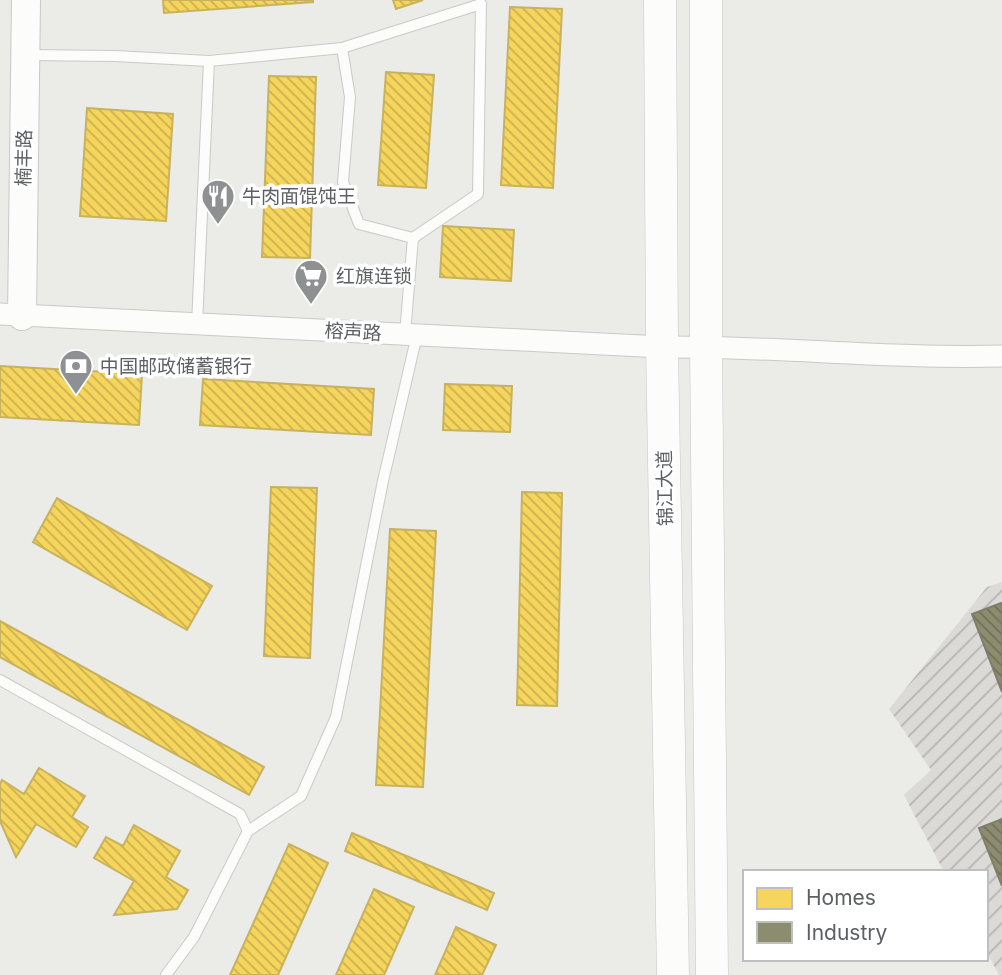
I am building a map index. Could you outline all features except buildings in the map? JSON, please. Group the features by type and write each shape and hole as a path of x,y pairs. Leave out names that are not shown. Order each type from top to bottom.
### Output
{"main road":[{"name":"锦江大道","path":"660,0 662,347 673,975"},
{"path":"706,0 706,347 712,975"}],"street":[{"name":"楠丰路","path":"11,315 26,55 26,0"},
{"name":"榕声路","path":"11,315 662,347 953,358 1002,356"}],"lane":[{"path":"26,55 209,61 342,48 481,4 478,194 413,238 359,224 343,182 350,97 342,48"},
{"path":"197,324 209,61"},
{"path":"166,975 194,937 248,831 301,796 336,717 411,335 413,238"},
{"path":"0,680 240,814 248,831"}],"shaded area":[{"path":"1002,582 1002,975 999,975 988,955 988,870 943,870 904,795 931,770 889,709 987,587"}],"place":[{"name":"牛肉面馄饨王","path":"218,226"},
{"name":"红旗连锁","path":"311,306"},
{"name":"中国邮政储蓄银行","path":"76,396"}]}
